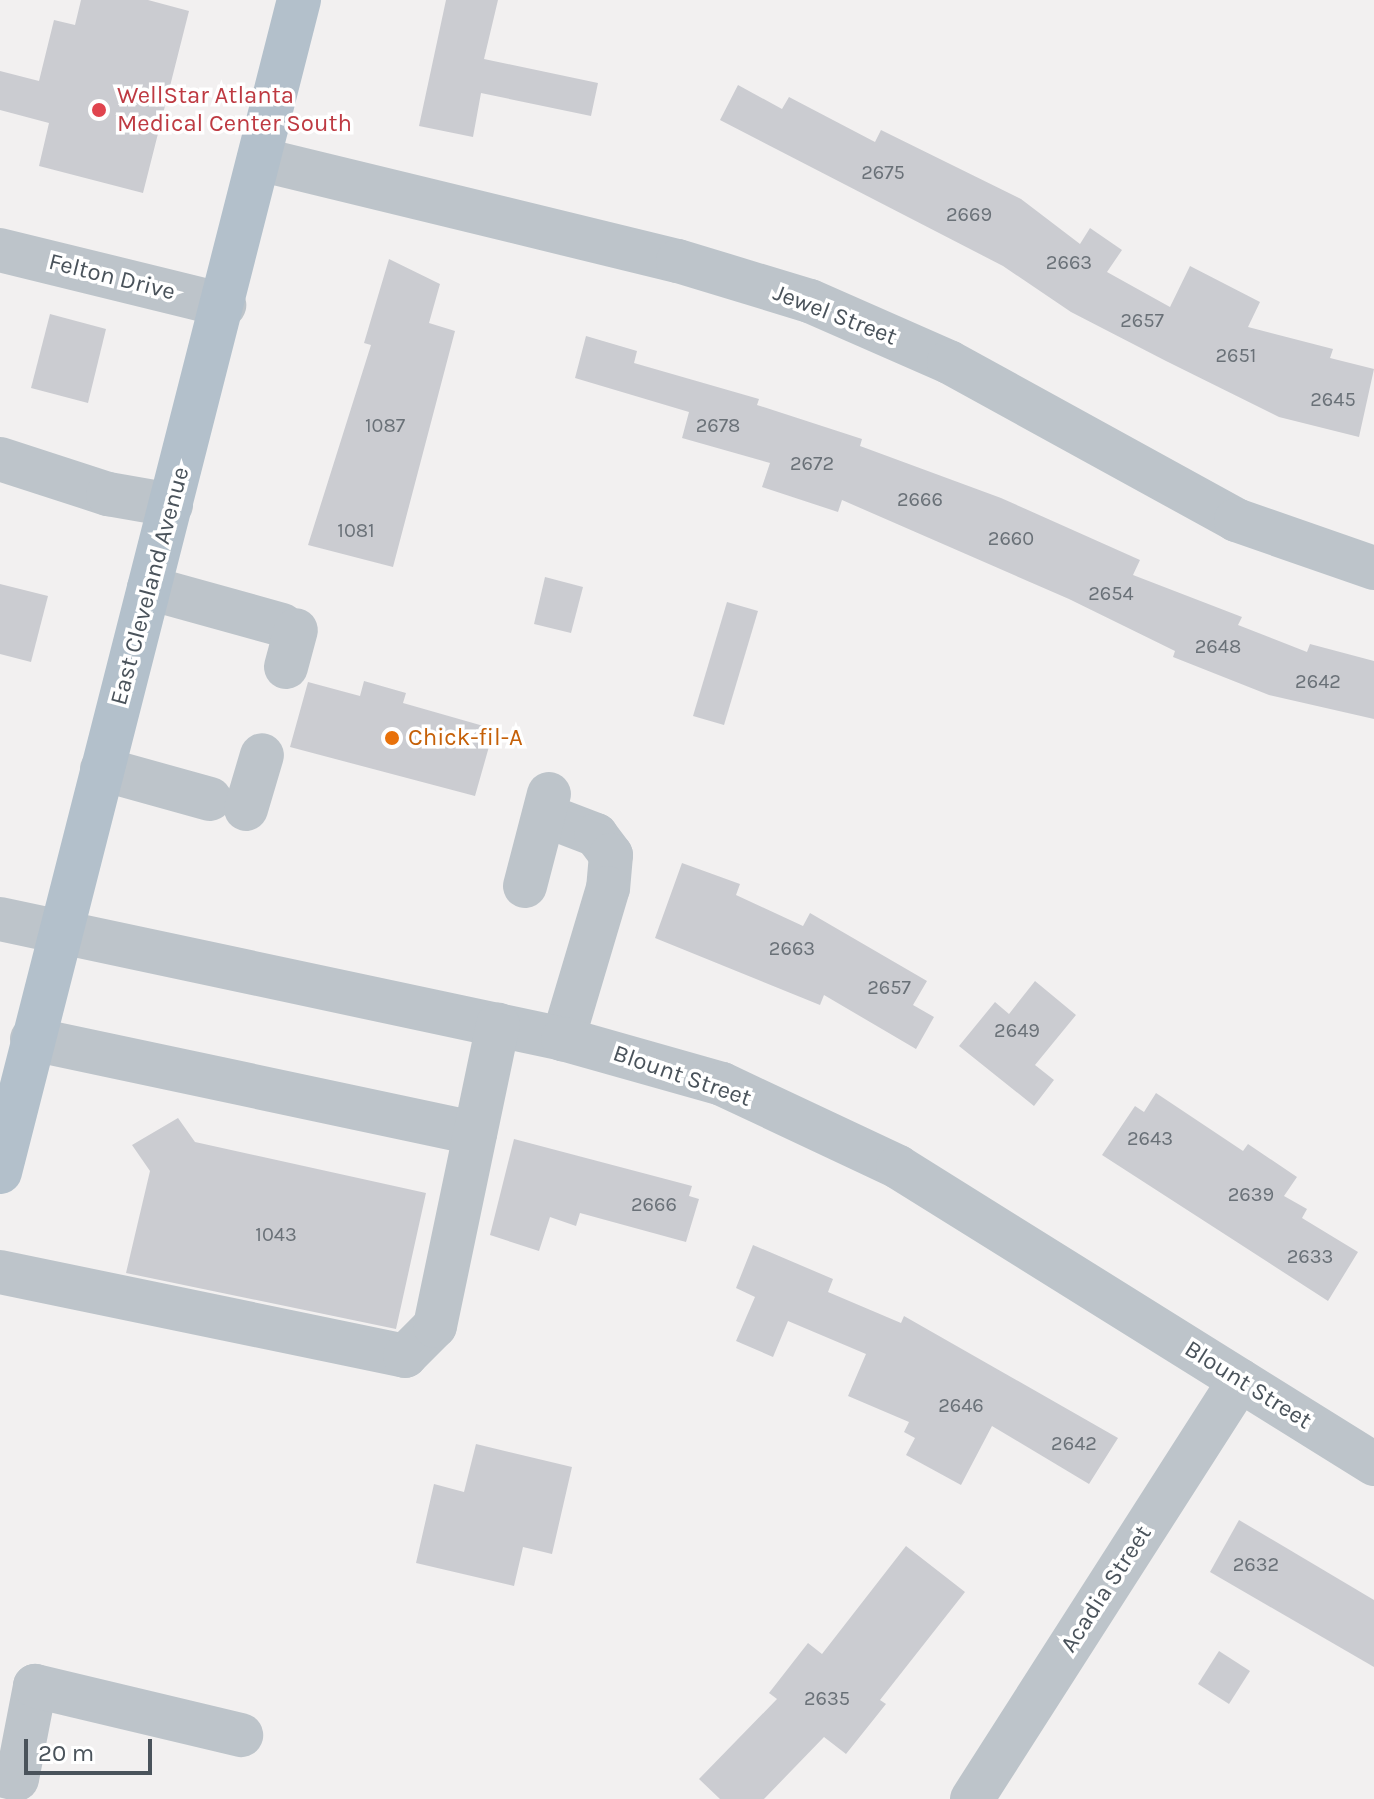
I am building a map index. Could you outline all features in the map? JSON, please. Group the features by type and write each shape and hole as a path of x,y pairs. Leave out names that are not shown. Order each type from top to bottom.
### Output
{"main road":[{"name":"East Cleveland Avenue","path":"0,1170 58,932 224,305 299,0"}],"street":[{"name":"Jewel Street","path":"259,159 678,261 810,301 949,362 1236,520 1374,568"},
{"name":"Felton Drive","path":"0,250 224,305"},
{"path":"0,459 108,494 171,505"},
{"path":"149,588 288,641"},
{"path":"102,769 228,804 262,755"},
{"path":"525,886 547,804 596,835 611,855 608,888 563,1039"},
{"name":"Blount Street","path":"0,919 563,1039 722,1084 898,1167 1374,1464"},
{"path":"0,1272 405,1356 435,1326 498,1025"},
{"path":"32,1039 475,1133"},
{"name":"Acadia Street","path":"972,1799 1240,1380"},
{"path":"9,1784 35,1686 241,1735"}],"building":[{"path":"81,0 148,0 189,11 143,193 39,166 49,123 0,110 0,71 39,81 54,20 75,25"},
{"path":"446,0 498,0 484,59 598,83 591,116 481,93 473,137 419,126"},
{"path":"738,85 782,109 789,97 875,142 881,130 1021,199 1080,244 1090,228 1122,250 1107,272 1170,307 1190,266 1260,302 1248,327 1333,349 1330,358 1374,369 1359,437 1279,417 1166,361 1071,312 1003,266 720,120"},
{"path":"389,259 440,284 429,323 455,331 393,567 308,545 371,345 364,343"},
{"path":"50,314 106,329 88,403 31,388"},
{"path":"586,336 637,351 634,363 759,399 757,405 862,439 860,446 1001,498 1140,560 1133,575 1242,617 1238,625 1307,652 1310,644 1374,661 1374,719 1269,695 1173,657 1175,651 1069,599 842,500 838,512 762,487 770,463 682,438 689,412 575,378"},
{"path":"545,577 583,587 571,633 534,624"},
{"path":"0,584 48,596 31,662 0,654"},
{"path":"727,602 758,611 724,725 693,716"},
{"name":"Chick-fil-A","path":"364,681 406,693 403,703 494,729 475,796 290,747 308,682 360,696"},
{"path":"682,863 740,884 736,895 803,926 810,913 927,981 913,1005 934,1017 916,1049 824,995 820,1005 655,938"},
{"path":"1035,981 1076,1015 1035,1065 1054,1080 1034,1106 959,1046 995,1002 1009,1014"},
{"path":"1156,1093 1243,1151 1248,1144 1297,1177 1284,1196 1307,1209 1302,1218 1358,1252 1328,1301 1102,1155 1135,1106 1144,1112"},
{"path":"178,1118 195,1142 426,1193 396,1329 126,1273 150,1171 132,1145"},
{"path":"514,1139 692,1186 689,1196 699,1199 686,1242 580,1213 576,1226 550,1217 539,1251 490,1235"},
{"path":"753,1245 833,1279 828,1292 901,1323 904,1316 1118,1438 1089,1484 992,1426 961,1485 906,1455 915,1438 904,1432 909,1422 848,1396 866,1354 788,1321 773,1357 736,1341 755,1297 736,1288"},
{"path":"476,1444 572,1467 552,1554 523,1547 514,1586 416,1563 434,1484 464,1492"},
{"path":"1239,1520 1374,1600 1374,1667 1210,1572"},
{"path":"906,1546 965,1592 880,1700 886,1704 846,1754 824,1737 764,1799 720,1799 699,1779 777,1699 769,1693 808,1643 822,1654"},
{"path":"1219,1651 1250,1671 1229,1704 1198,1684"}],"place":[{"name":"WellStar Atlanta Medical Center South","path":"99,110"},
{"name":"Chick-fil-A","path":"392,738"}]}
